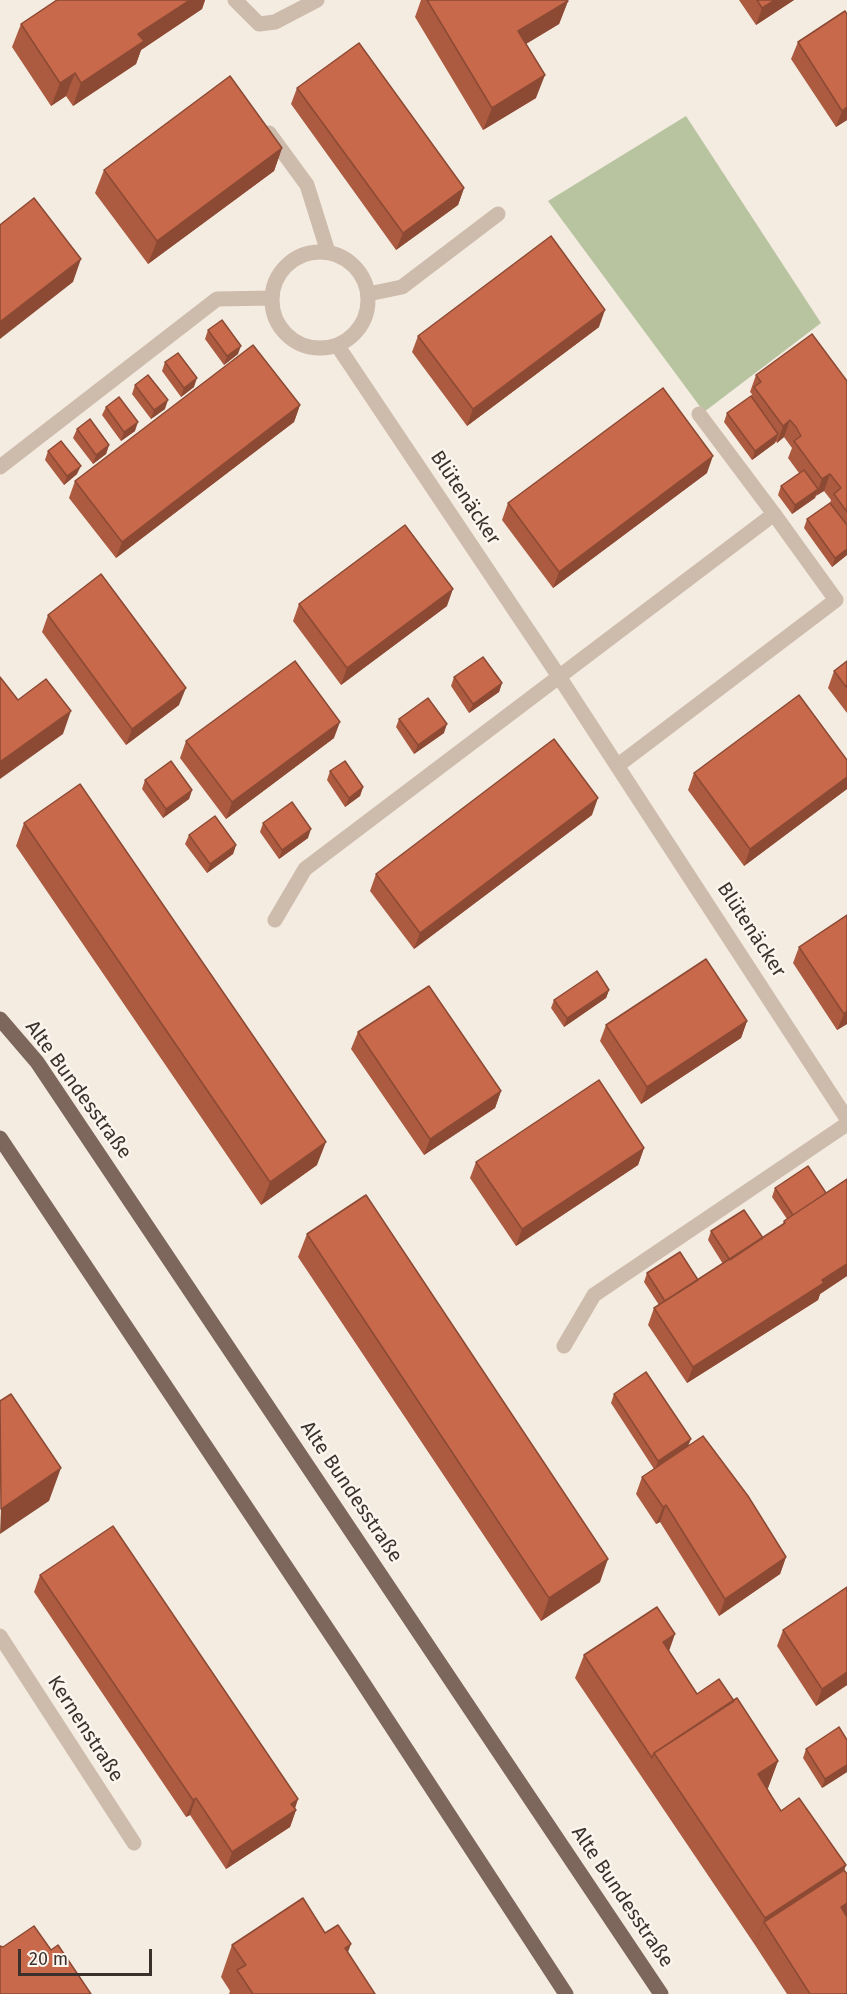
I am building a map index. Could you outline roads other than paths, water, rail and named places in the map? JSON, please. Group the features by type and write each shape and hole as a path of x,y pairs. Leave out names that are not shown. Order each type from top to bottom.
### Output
{"main road":[{"name":"Alte Bundesstraße","path":"0,1020 37,1062 661,1994"},
{"path":"0,1138 352,1666 566,1994"}],"street":[{"path":"235,0 259,24 275,22 317,0"},
{"path":"260,121 307,185 328,252"},
{"path":"368,294 402,287 498,214"},
{"path":"314,252 328,252 355,267 363,279 368,294 367,310 361,325 351,337 337,345 321,349 305,346 291,339 280,328 273,314 271,298 280,272 289,262 314,252"},
{"path":"0,467 217,299 271,298"},
{"name":"Blütenäcker","path":"337,345 558,675 847,1119"},
{"path":"617,766 836,600 699,414"},
{"path":"275,920 305,869 558,675 774,514"},
{"path":"564,1346 594,1295 847,1124"},
{"name":"Kernenstraße","path":"0,1636 134,1844"}]}
